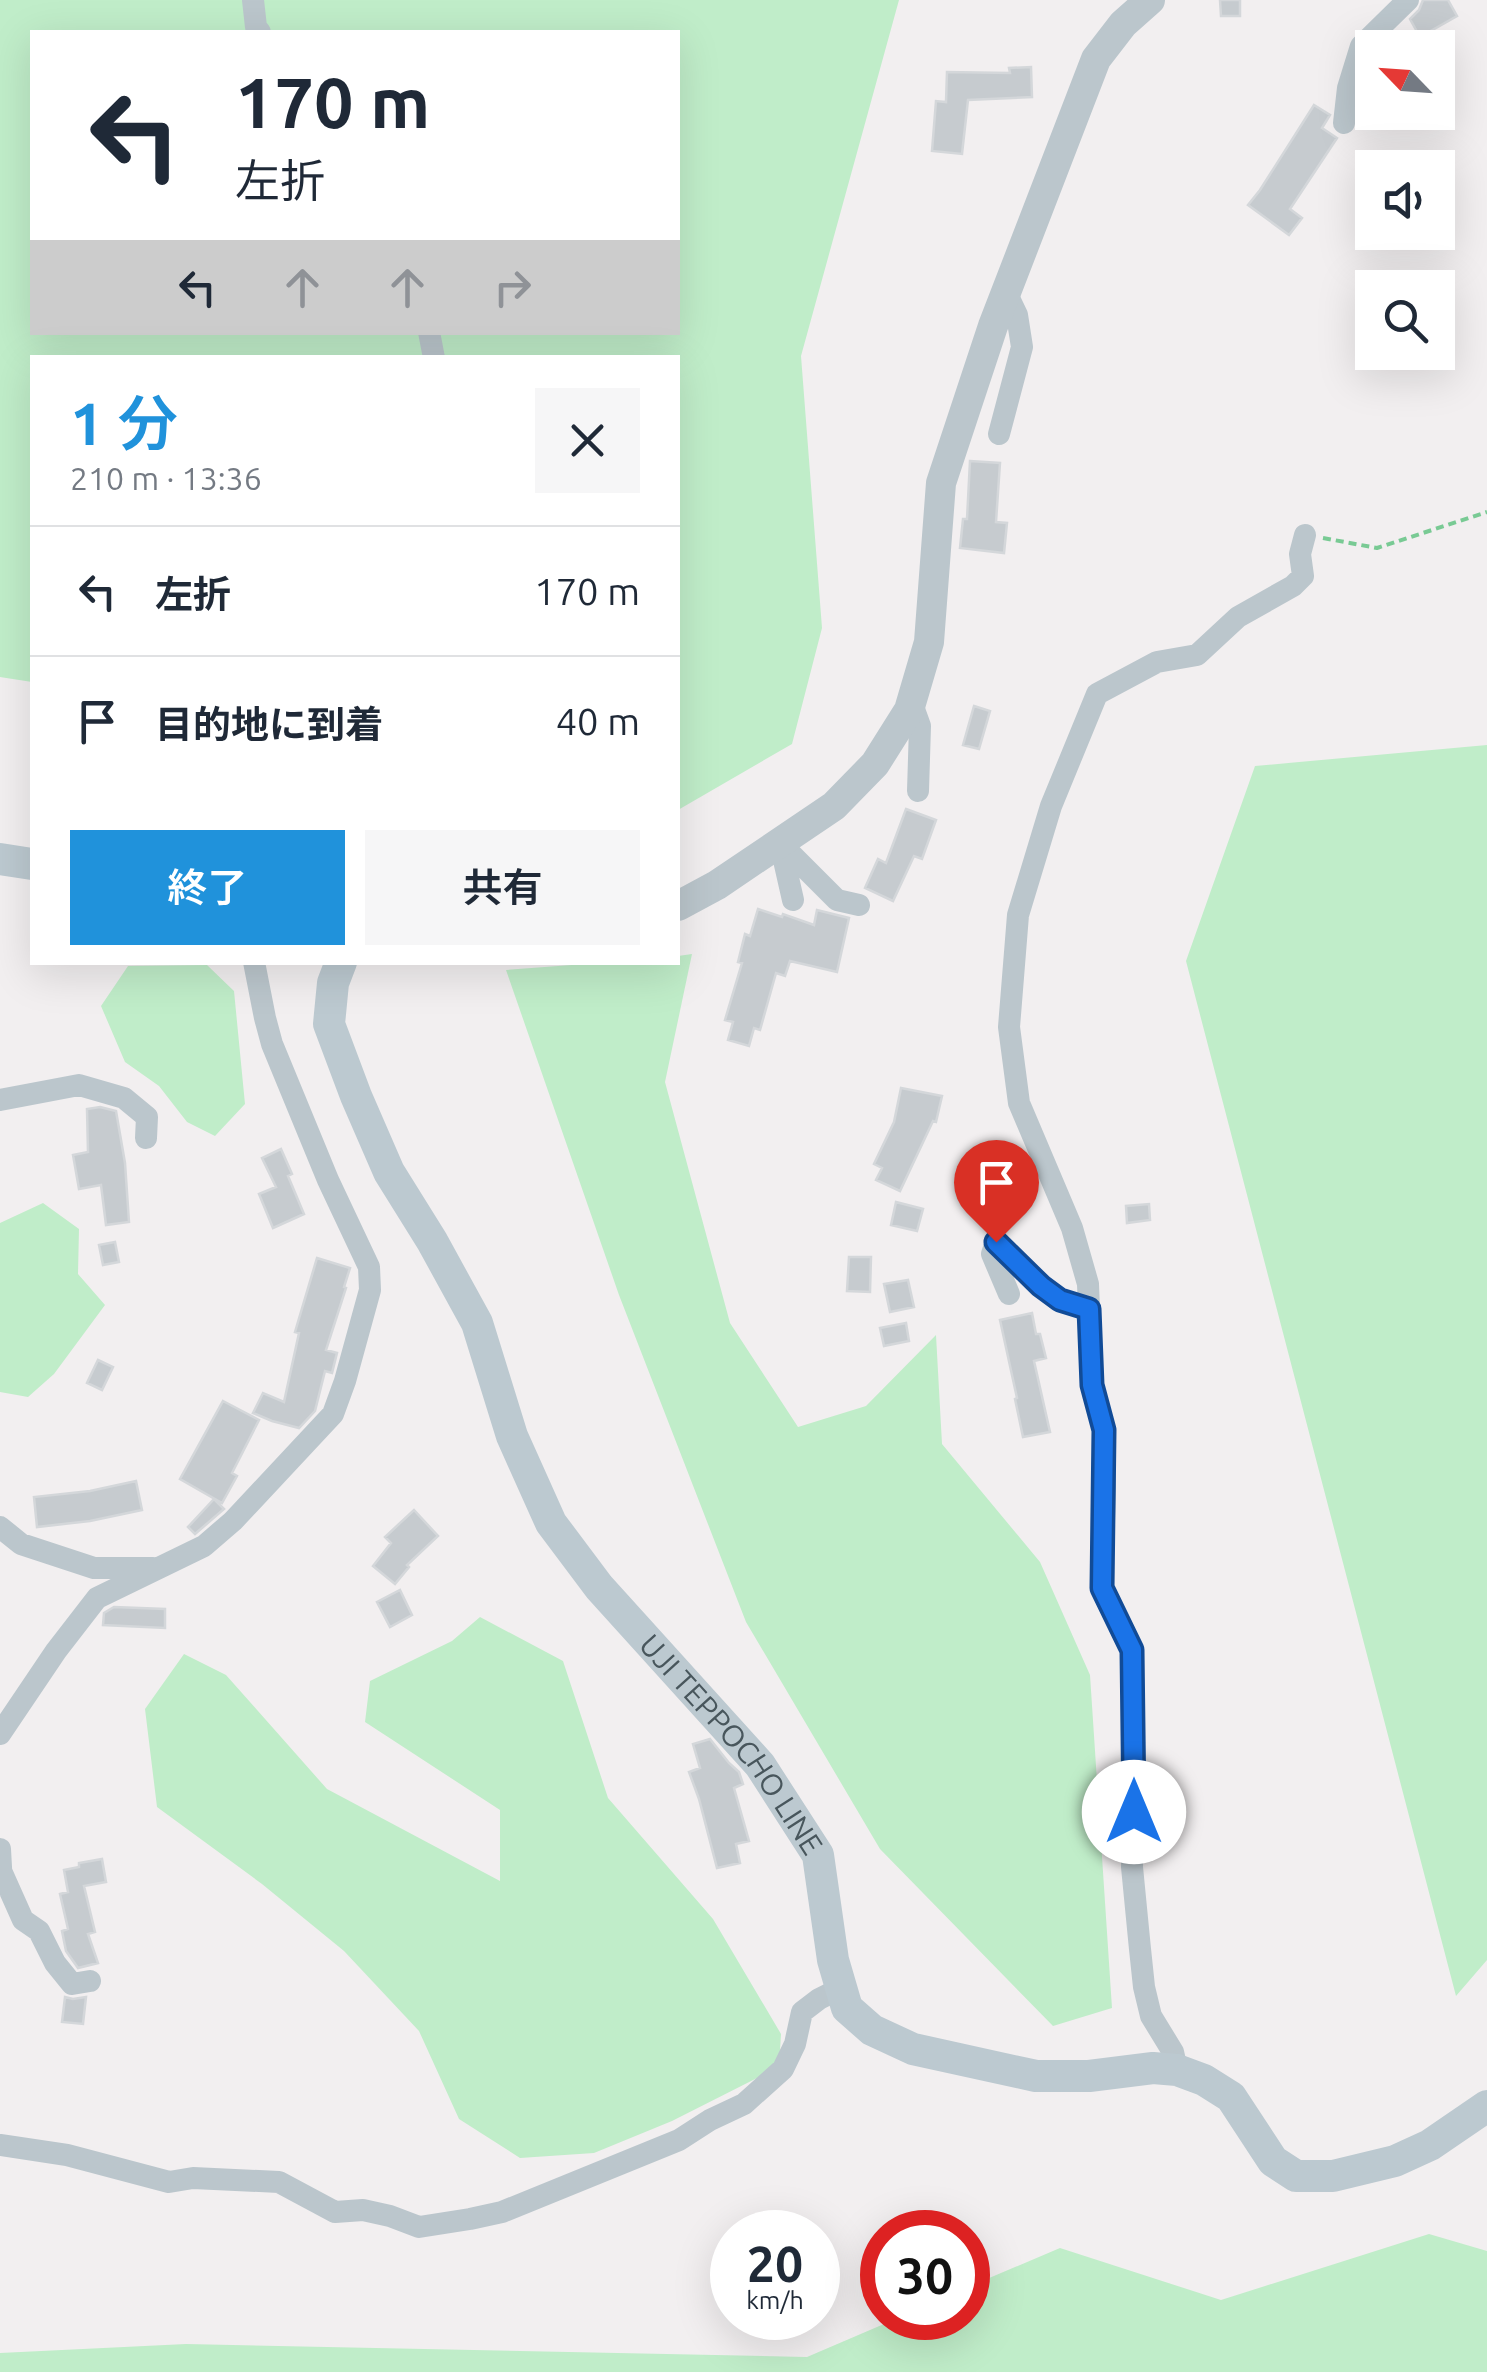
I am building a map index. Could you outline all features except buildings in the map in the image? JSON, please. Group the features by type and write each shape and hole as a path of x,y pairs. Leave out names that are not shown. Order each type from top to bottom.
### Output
{"main road":[{"path":"0,859 30,864"},
{"name":"UJI TEPPOCHO LINE","path":"340,965 329,1024 342,1060 389,1172 477,1322 512,1436 552,1523 600,1587 760,1765 818,1855 832,1960 847,2008 872,2030 913,2048 1036,2076 1089,2076 1152,2068 1177,2070 1204,2080 1232,2097 1273,2161 1296,2176 1333,2176 1395,2161 1430,2146 1487,2106"}],"street":[{"path":"253,0 258,30"},
{"path":"680,905 718,885 834,806 874,764 909,710 929,642 941,484 1006,292 1096,60 1123,24 1150,0"},
{"path":"1344,123 1348,88 1361,46 1408,0"},
{"path":"999,434 1022,347 1016,315 1006,292"},
{"path":"1177,2070 1173,2052 1151,2016 1144,1987 1132,1867 1132,1650 1102,1588 1104,1430 1092,1385 1088,1284 1072,1228 1018,1102 1008,1027 1018,915 1051,806 1097,694 1157,662 1197,654 1238,617 1293,586 1304,576 1300,554 1305,535"},
{"path":"911,701 920,726 918,791"},
{"path":"780,843 793,900"},
{"path":"780,843 837,900 859,905"},
{"path":"1,1727 97,1598 204,1546 233,1521 332,1414 345,1381 370,1290 369,1267 272,1044 255,965"},
{"path":"0,1100 79,1085 124,1098 147,1117 146,1138"},
{"path":"1009,1294 992,1254 996,1242 1060,1300 1089,1309"},
{"path":"3,1524 21,1544 94,1568 162,1568"},
{"path":"0,1903 1,1861"},
{"path":"1,1861 22,1920 39,1930 54,1963 72,1984 90,1980"},
{"path":"0,2145 67,2155 169,2182 193,2178 280,2182 335,2212 363,2210 419,2227 470,2218 502,2212 679,2140 744,2104 783,2069 795,2044 802,2012 841,1988"}],"path":[{"path":"1305,535 1377,548 1487,512"}],"green space":[{"path":"0,0 899,0 801,356 822,628 792,744 680,809 680,355 30,355 30,682 0,677"},
{"path":"1487,745 1487,1960 1456,1996 1186,961 1255,766"},
{"path":"692,954 665,1082 730,1323 798,1427 866,1406 936,1335 942,1444 1040,1562 1090,1675 1112,2008 1053,2026 880,1849 746,1622 619,1295 506,970 572,965 680,965 680,956"},
{"path":"207,965 234,991 245,1104 215,1136 187,1122 159,1086 125,1062 101,1006 128,966"},
{"path":"43,1203 79,1229 78,1274 105,1305 54,1374 28,1397 0,1392 0,1223"},
{"path":"480,1617 563,1661 608,1798 713,1919 781,2034 779,2067 672,2121 594,2153 520,2158 459,2119 419,2031 344,1951 262,1884 157,1807 145,1709 184,1654 226,1675 327,1789 500,1881 500,1810 365,1722 370,1681 452,1641"},
{"path":"1429,2234 1487,2251 1487,2372 0,2372 0,2353 186,2344 807,2357 860,2334 860,2340 990,2340 990,2278 1060,2248 1221,2300"}],"route":[{"path":"996,1242 1060,1300 1089,1309 1092,1385 1104,1430 1102,1588 1132,1650 1134,1812"}]}
